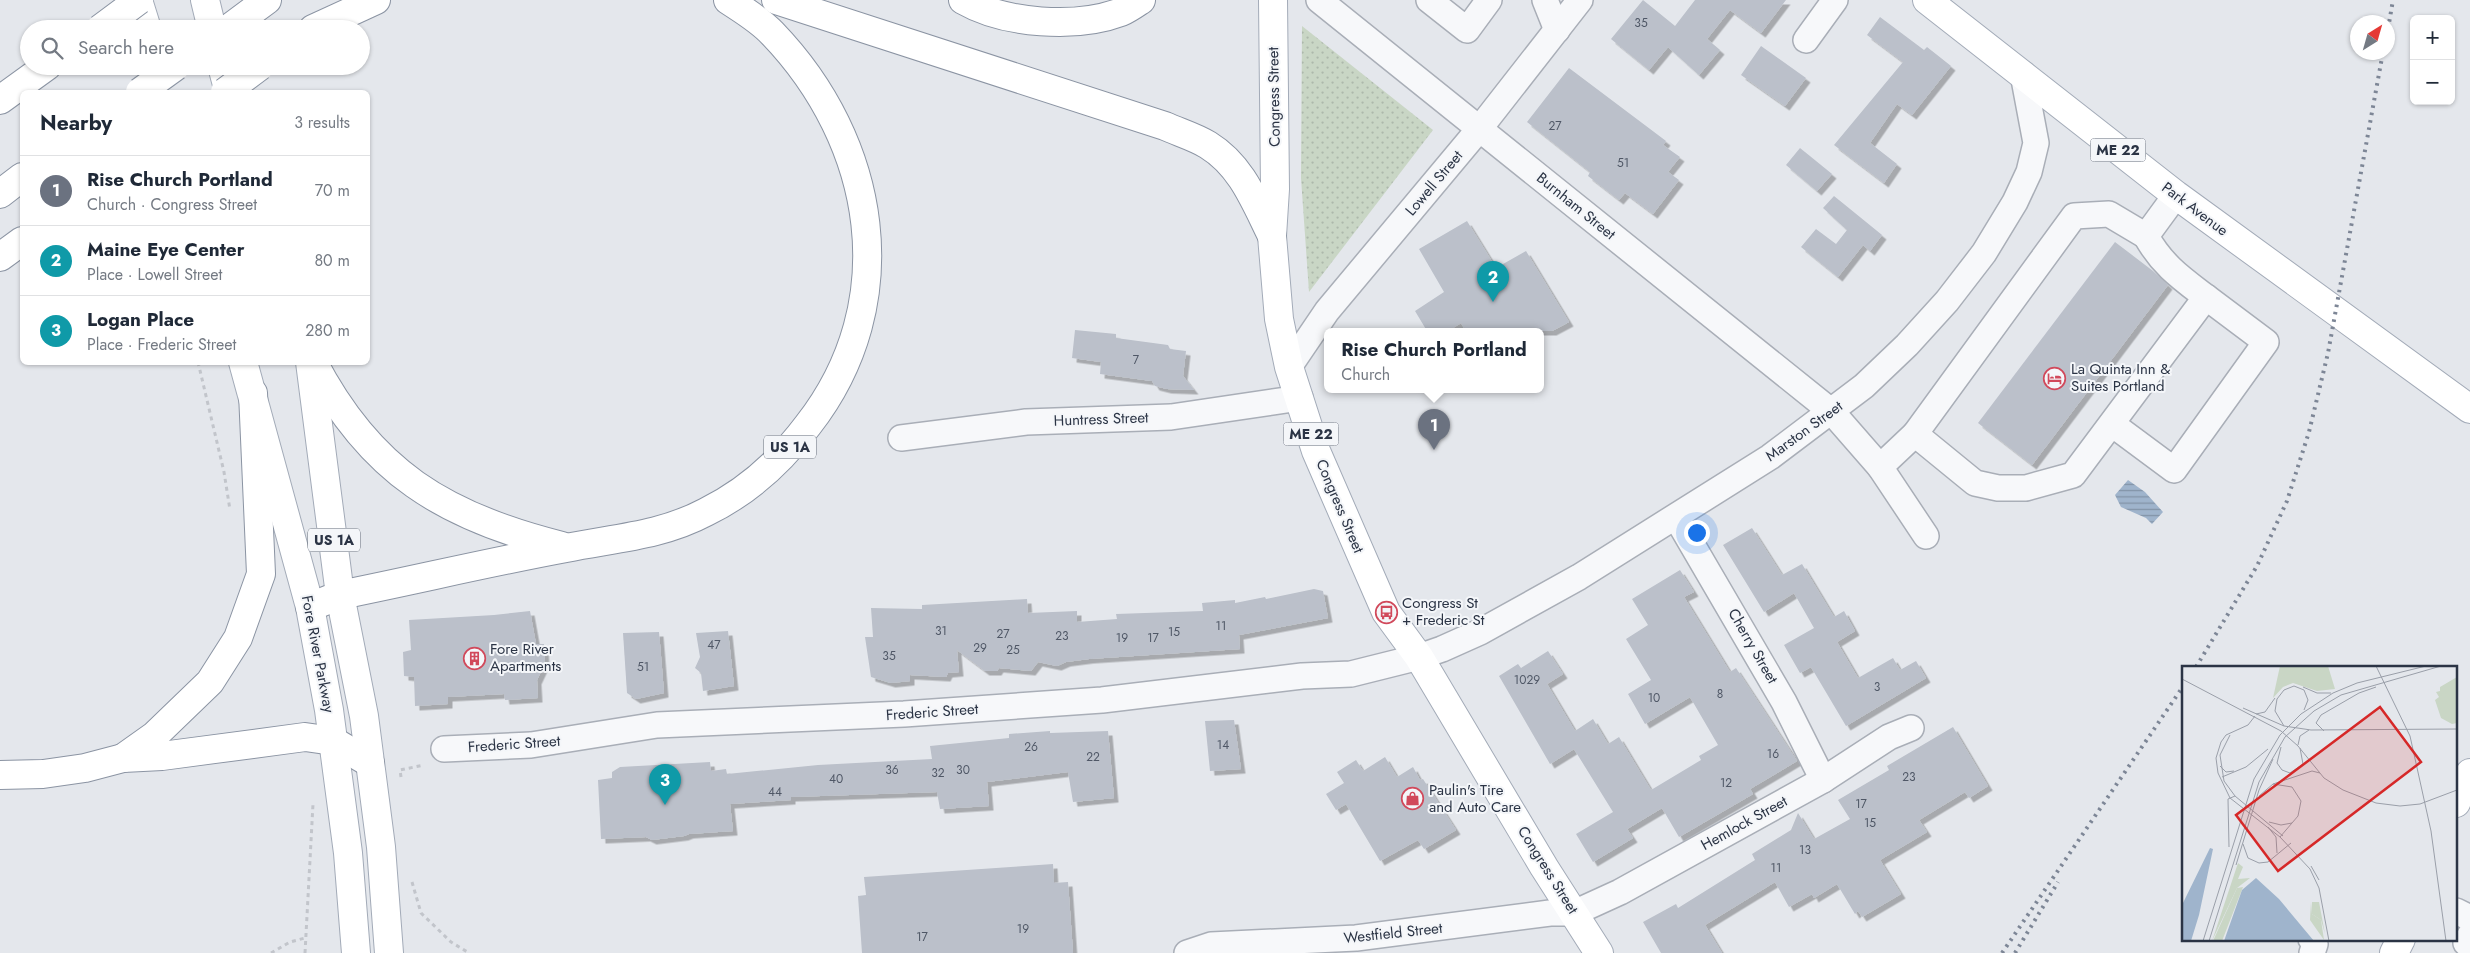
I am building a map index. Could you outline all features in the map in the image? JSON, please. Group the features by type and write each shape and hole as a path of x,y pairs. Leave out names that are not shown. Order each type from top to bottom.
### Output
{"main road":[{"path":"112,20 139,0 145,20"},
{"path":"205,0 210,20"},
{"path":"240,20 267,0"},
{"path":"323,20 349,0"},
{"path":"331,20 376,0"},
{"name":"US 1A","path":"310,607 340,596 568,547 611,542 680,524 714,508 755,481 783,455 817,414 833,388 857,332 864,304 868,248 862,197 849,149 816,86 772,33 728,0"},
{"path":"776,0 1164,126 1207,144 1226,158 1242,176 1272,236"},
{"path":"963,0 1013,18 1052,22 1084,21 1121,12 1141,0"},
{"name":"Congress Street","path":"1273,0 1275,189 1272,236 1278,319 1288,367 1300,398 1316,451 1386,612 1419,658 1544,867 1599,953"},
{"name":"Park Avenue","path":"1927,0 2176,195 2470,409"},
{"path":"0,100 35,75"},
{"path":"162,75 166,90"},
{"path":"143,90 164,75"},
{"path":"224,75 228,90"},
{"path":"228,90 248,75"},
{"path":"0,194 20,179"},
{"path":"0,257 20,242"},
{"name":"Fore River Parkway","path":"244,365 310,607 333,741 348,853 356,953"},
{"name":"US 1A","path":"312,365 340,596 364,716 381,847 389,953"},
{"path":"314,365 331,397 358,434 408,480 445,504 486,524 521,536 568,547"},
{"path":"124,758 154,736 210,682 238,638 248,611 261,574 253,393"},
{"path":"0,775 43,774 85,768 124,758 162,756 305,737 333,741 370,763"},
{"path":"2458,799 2470,773"},
{"path":"2394,953 2400,940"}],"street":[{"name":"Burnham Street","path":"1319,0 1832,412 1880,467 1926,536"},
{"path":"1429,0 1467,30 1489,0"},
{"path":"1545,0 1557,30"},
{"name":"Lowell Street","path":"1288,367 1327,311 1480,128 1580,0"},
{"path":"1806,40 1835,0"},
{"name":"Marston Street","path":"1419,658 1480,632 1579,577 1770,457 1832,412 1864,386 1908,345 1947,301 1984,253 2015,202 2029,172 2036,143 2023,74"},
{"path":"2146,236 2176,195"},
{"path":"1880,467 1915,434 2074,216 2109,214 2146,236 2167,267 2266,342 2174,470 2112,424"},
{"path":"1915,434 1975,483 1998,488 2026,488 2073,475 2206,298"},
{"name":"Huntress Street","path":"901,438 1026,422 1171,417 1300,398"},
{"name":"Cherry Street","path":"1676,517 1780,694 1823,780"},
{"name":"Frederic Street","path":"444,749 531,745 658,725 904,714 1102,700 1302,676 1351,674 1419,658"},
{"name":"Hemlock Street","path":"1574,913 1620,892 1823,780 1889,737 1911,728"},
{"path":"2458,912 2470,918"},
{"name":"Westfield Street","path":"1187,953 1210,945 1356,938 1550,913 1574,913"},
{"path":"2470,935 2466,943 2470,945"},
{"path":"2312,940 2315,944 2312,953"}],"path":[{"path":"199,365 224,472 231,518"},
{"path":"401,778 400,770 415,765 445,763 444,749"},
{"path":"305,953 313,800"},
{"path":"411,874 421,913 451,942 469,953"},
{"path":"271,953 290,942 306,938"}],"green space":[{"path":"1302,26 1433,130 1309,292 1301,178"}],"water":[{"path":"2128,480 2145,492 2163,512 2152,524 2146,518 2121,507 2115,495"}],"building":[{"path":"1643,0 1675,26 1695,0 1786,0 1761,33 1730,10 1707,39 1720,50 1699,75 1668,47 1649,70 1611,39"},
{"path":"1880,17 1924,50 1927,47 1951,66 1912,115 1897,104 1870,143 1897,164 1884,183 1834,145 1903,62 1867,35"},
{"path":"1761,46 1806,78 1785,106 1741,75"},
{"path":"1569,68 1666,141 1663,145 1680,157 1668,172 1679,180 1653,214 1625,193 1619,200 1588,176 1590,172 1527,122"},
{"path":"1800,148 1832,174 1817,191 1786,165"},
{"path":"1834,196 1882,235 1870,251 1863,245 1838,277 1801,247 1816,229 1836,244 1847,230 1823,208"},
{"path":"1467,221 1496,268 1526,251 1569,322 1552,331 1544,331 1544,328 1464,328 1461,323 1453,328 1425,328 1415,311 1444,292 1419,249"},
{"name":"La Quinta Inn & Suites Portland","path":"2115,242 2168,285 2032,465 1978,423"},
{"path":"1075,330 1116,334 1116,338 1168,345 1170,349 1186,351 1183,376 1194,390 1167,389 1155,386 1152,381 1100,374 1101,362 1072,358"},
{"path":"1752,528 1782,575 1802,564 1834,617 1844,611 1855,631 1837,642 1858,678 1893,658 1900,670 1916,661 1926,678 1846,726 1811,667 1800,673 1784,645 1814,628 1794,593 1764,612 1723,545"},
{"path":"1680,570 1694,592 1684,597 1730,672 1736,668 1797,761 1750,789 1753,794 1679,837 1662,808 1627,829 1633,838 1593,862 1576,834 1613,812 1574,749 1550,764 1499,676 1518,664 1521,668 1548,651 1563,674 1547,684 1575,731 1593,719 1608,744 1619,737 1651,790 1701,760 1699,756 1718,745 1690,697 1645,724 1628,694 1651,680 1626,639 1648,625 1632,599"},
{"path":"1314,589 1323,591 1328,618 1239,635 1240,649 1089,659 1066,662 1057,666 1038,662 1031,671 999,668 997,671 985,671 957,650 959,672 948,673 946,677 910,675 910,681 891,683 871,677 865,637 873,637 871,608 922,609 922,605 1027,599 1028,613 1077,611 1077,622 1117,619 1116,614 1203,611 1202,603 1235,600 1235,603"},
{"name":"Fore River Apartments","path":"530,611 536,644 544,644 545,663 537,680 538,698 505,700 504,694 448,697 448,704 415,706 414,677 404,676 403,652 411,650 409,620"},
{"path":"728,631 734,686 703,691 701,673 695,668 700,657 696,633"},
{"path":"659,632 664,693 636,699 627,693 623,633"},
{"path":"1234,720 1241,769 1210,771 1205,721"},
{"path":"1953,727 1988,786 1969,798 1965,792 1919,820 1927,832 1880,860 1901,894 1862,917 1858,911 1855,914 1837,884 1814,898 1812,894 1789,907 1775,882 1705,925 1722,953 1661,953 1643,922 1676,904 1678,908 1755,860 1752,854 1791,830 1798,813 1814,839 1850,819 1838,800 1889,770 1887,766"},
{"path":"1050,731 1050,733 1108,731 1114,798 1073,802 1068,772 987,782 989,806 940,809 937,792 791,797 791,800 730,804 733,831 689,834 652,840 646,837 601,839 598,780 612,778 612,772 620,767 710,762 711,771 726,769 727,774 818,765 932,759 930,746 1009,738 1009,734"},
{"path":"1385,757 1397,777 1413,767 1420,780 1423,779 1456,830 1424,849 1418,840 1380,861 1346,804 1336,810 1326,794 1344,783 1337,772 1356,760 1363,771"},
{"path":"1053,864 1054,883 1068,882 1073,953 862,953 858,896 866,895 864,877"}],"railway":[{"path":"2390,15 2393,0"},
{"path":"2197,666 2257,566 2287,501 2309,432 2328,353 2382,60"},
{"path":"2002,953 2182,688"},
{"path":"2015,953 2058,882"}],"place":[{"name":"Maine Eye Center","path":"1493,302"},
{"name":"La Quinta Inn & Suites Portland","path":"2055,378"},
{"name":"Rise Church Portland","path":"1434,450"},
{"name":"Congress St + Frederic St","path":"1386,612"},
{"name":"Fore River Apartments","path":"474,658"},
{"name":"Paulin's Tire and Auto Care","path":"1413,799"},
{"name":"Logan Place","path":"665,805"}]}
